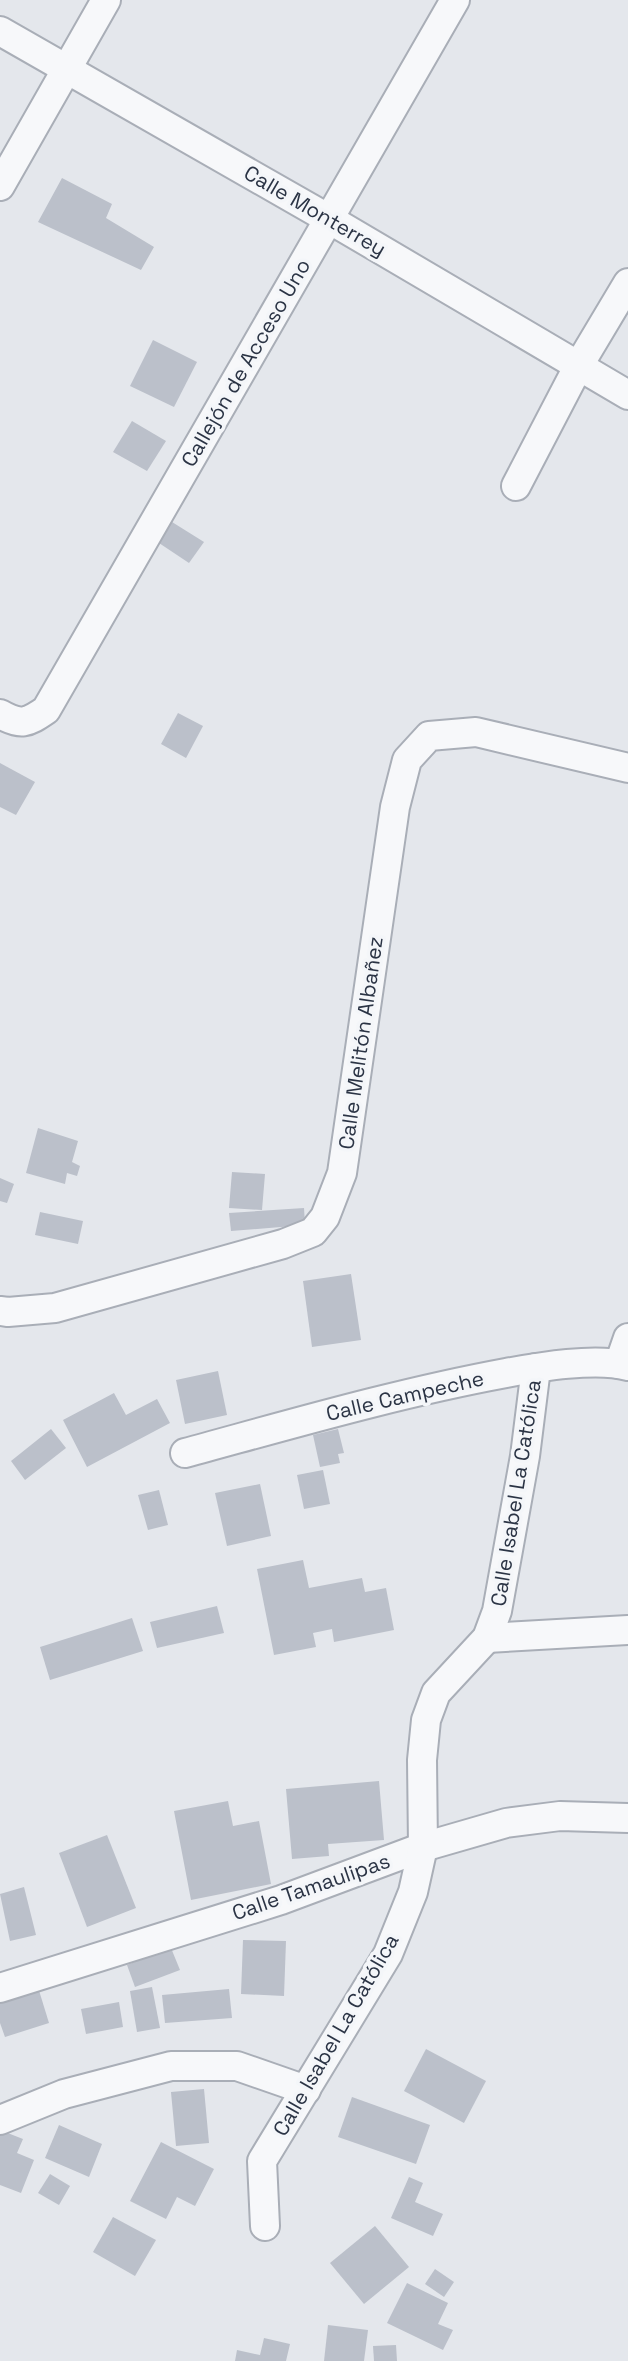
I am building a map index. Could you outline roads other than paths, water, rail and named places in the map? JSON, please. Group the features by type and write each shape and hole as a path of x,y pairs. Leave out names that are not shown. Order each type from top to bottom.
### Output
{"street":[{"path":"0,186 106,0"},
{"name":"Callejón de Acceso Uno","path":"0,714 14,722 30,721 46,710 455,0"},
{"name":"Calle Monterrey","path":"0,32 329,219 628,395"},
{"path":"516,486 579,365 628,283"},
{"name":"Calle Melitón Albañez","path":"0,1311 55,1308 283,1244 313,1232 325,1217 342,1172 395,807 407,760 429,736 476,732 628,768"},
{"name":"Calle Campeche","path":"185,1453 426,1388 537,1368 625,1356"},
{"name":"Calle Isabel La Católica","path":"265,2227 262,2161 388,1954 413,1892 423,1847 422,1760 426,1720 436,1693 487,1638 497,1611 510,1545 537,1368"},
{"path":"487,1638 628,1630"},
{"name":"Calle Tamaulipas","path":"0,1988 281,1900 423,1847 506,1823 560,1816 628,1818"},
{"path":"0,2120 64,2095 171,2066 237,2066 306,2090"}]}
